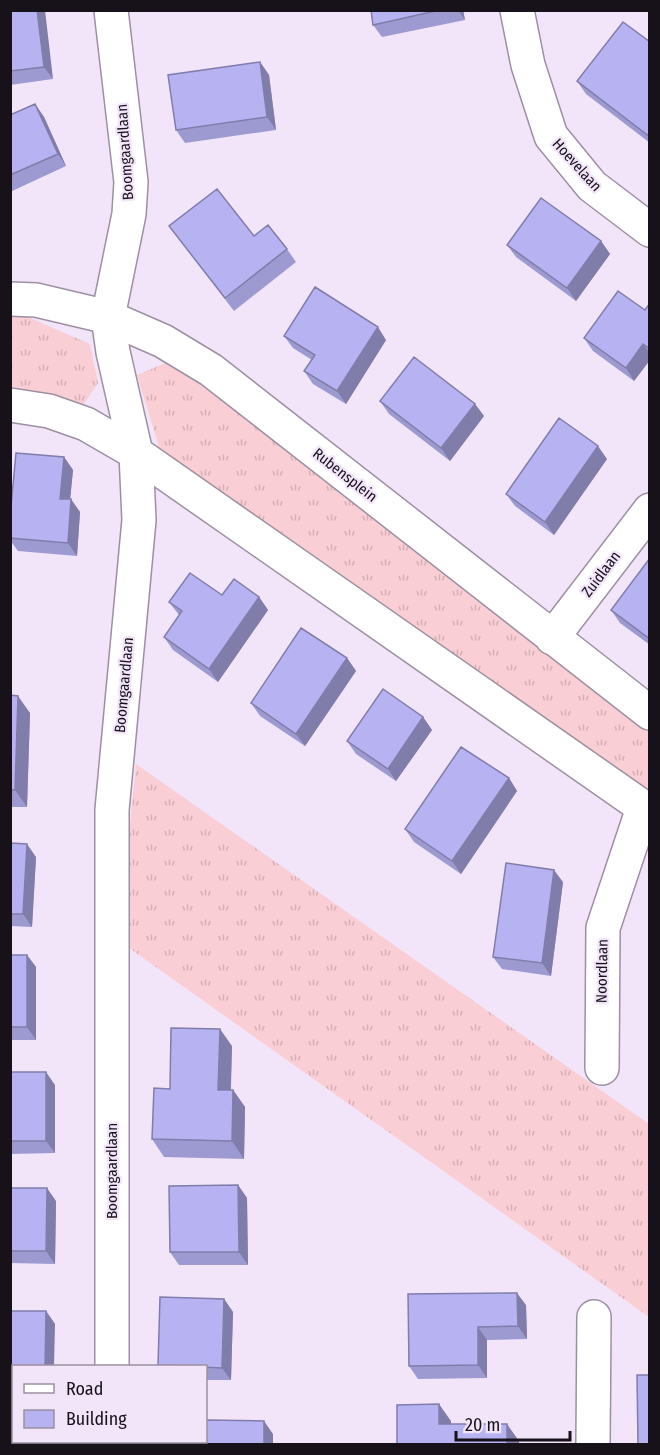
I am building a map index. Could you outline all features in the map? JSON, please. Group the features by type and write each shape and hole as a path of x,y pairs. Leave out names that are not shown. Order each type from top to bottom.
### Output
{"street":[{"name":"Boomgaardlaan","path":"111,10 131,182 129,214 108,317 112,352 136,453 139,520 112,810 112,1365"},
{"name":"Hoevelaan","path":"517,10 528,65 551,136 592,186 650,230"},
{"name":"Rubensplein","path":"10,299 36,300 108,317 163,341 211,370 650,713"},
{"path":"10,405 49,411 86,424 136,453 646,810"},
{"name":"Zuidlaan","path":"552,638 650,510"},
{"name":"Noordlaan","path":"602,1068 603,928 646,810"},
{"path":"593,1444 594,1317"}],"green space":[{"path":"21,314 90,344 98,383 84,404 11,386 10,315"},
{"path":"170,361 649,730 649,795 160,450 137,375"},
{"path":"136,764 649,1124 649,1317 129,948 127,854"}],"building":[{"path":"10,10 37,10 44,67 10,71"},
{"path":"371,10 440,10 373,25"},
{"path":"623,22 650,42 650,137 577,81"},
{"path":"260,62 267,117 176,130 168,75"},
{"path":"35,104 58,154 10,175 10,115"},
{"path":"217,189 254,236 268,225 287,249 225,298 169,226"},
{"path":"541,198 601,241 567,288 507,245"},
{"path":"315,287 378,327 337,391 304,371 315,355 284,336"},
{"path":"618,291 645,310 650,303 650,349 643,344 626,368 584,338"},
{"path":"414,357 475,404 441,448 380,401"},
{"path":"559,418 598,446 545,522 506,494"},
{"path":"16,453 64,457 60,499 71,499 68,543 10,538"},
{"path":"650,558 650,639 611,610"},
{"path":"190,573 222,595 234,579 259,597 209,669 164,637 182,611 169,602"},
{"path":"301,628 347,658 296,734 251,703"},
{"path":"383,689 423,717 388,769 347,741"},
{"path":"10,695 18,696 15,790 10,790"},
{"path":"461,747 509,778 452,861 405,829"},
{"path":"10,843 27,844 23,914 10,914"},
{"path":"506,863 554,870 542,963 493,957"},
{"path":"10,955 27,955 27,1027 10,1027"},
{"path":"171,1028 220,1029 218,1090 233,1090 232,1141 152,1139 154,1088 170,1089"},
{"path":"10,1072 46,1072 46,1141 10,1141"},
{"path":"238,1185 239,1252 170,1252 169,1186"},
{"path":"10,1188 47,1188 46,1251 10,1251"},
{"path":"517,1293 518,1326 478,1327 478,1365 409,1366 408,1294"},
{"path":"160,1297 224,1299 222,1368 207,1367 207,1365 158,1365"},
{"path":"10,1311 46,1311 45,1365 12,1365 12,1370 10,1370"},
{"path":"637,1375 650,1375 650,1444 638,1444"},
{"path":"439,1404 439,1424 507,1424 507,1444 397,1444 397,1405"},
{"path":"207,1420 264,1421 264,1444 175,1444 207,1443"}]}
